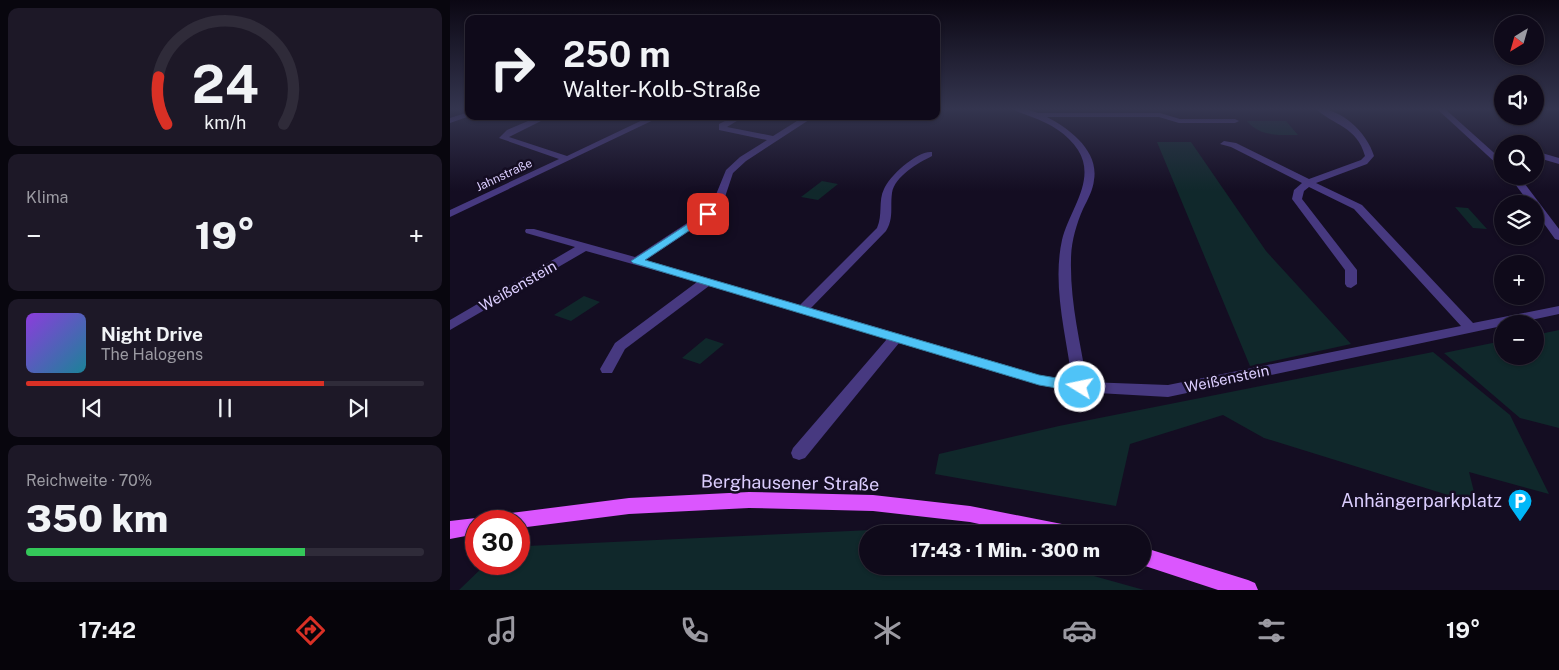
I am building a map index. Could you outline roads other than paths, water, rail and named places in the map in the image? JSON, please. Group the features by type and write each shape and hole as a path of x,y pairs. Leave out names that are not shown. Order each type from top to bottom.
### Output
{"main road":[{"name":"Berghausener Straße","path":"530,519 628,506 749,500 873,503 970,514 1023,525"},
{"path":"450,530 465,528"},
{"path":"1151,559 1248,590"}],"street":[{"name":"Jahnstraße","path":"506,136 503,138 568,159"},
{"name":"Jahnstraße","path":"452,211 617,136"},
{"path":"758,136 774,139"},
{"path":"637,261 708,214 720,197 729,172 742,158 779,136"},
{"path":"1070,136 1082,149 1090,171 1086,190 1066,246 1065,270 1080,387"},
{"path":"1352,284 1351,270 1297,199 1299,190 1309,182 1364,162 1370,156 1369,147 1360,136"},
{"path":"1472,136 1494,156"},
{"path":"1224,144 1234,145 1358,207 1470,328"},
{"path":"1487,149 1494,149"},
{"path":"803,309 882,229 888,217 887,193 892,183 917,159 930,154"},
{"path":"1544,155 1559,160"},
{"path":"1544,216 1559,237"},
{"name":"Weißenstein","path":"530,231 803,309 1039,380 1080,387 1168,391 1559,310"},
{"name":"Weißenstein","path":"450,326 586,246"},
{"path":"606,369 620,346 707,281"},
{"path":"799,453 896,338"}],"place":[{"name":"Anhängerparkplatz","path":"1520,522"}]}
